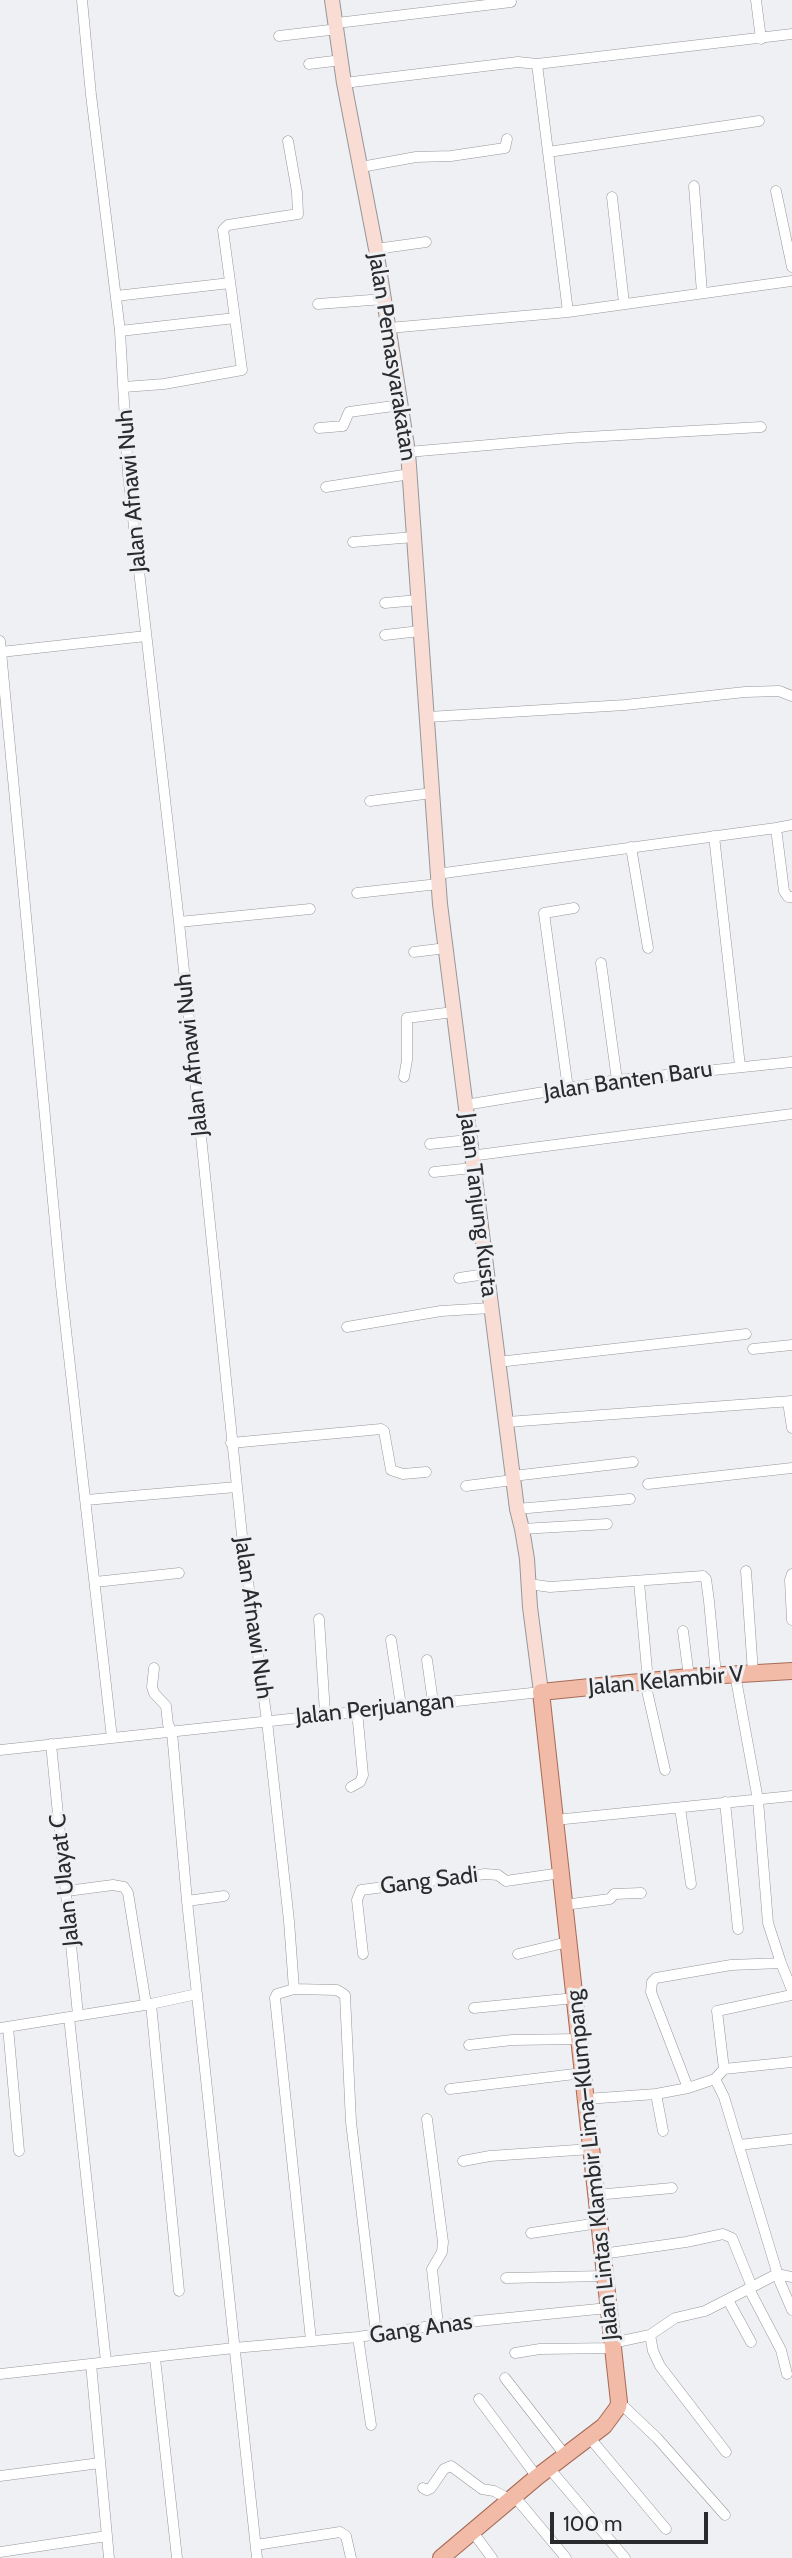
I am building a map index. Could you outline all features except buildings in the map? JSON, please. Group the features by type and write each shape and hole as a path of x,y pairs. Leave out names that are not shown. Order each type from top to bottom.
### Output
{"main road":[{"name":"Jalan Kelambir V","path":"541,1692 689,1677 792,1671"},
{"name":"Jalan Lintas Klambir Lima–Klumpang","path":"541,1692 619,2402"},
{"path":"441,2558 604,2426 619,2402"}],"street":[{"name":"Jalan Afnawi Nuh","path":"82,0 120,331 128,474 179,922 231,1443 267,1721 289,1921 293,1989"},
{"name":"Jalan Pemasyarakatan","path":"332,0 344,83 376,249 408,452 428,717"},
{"path":"755,0 761,38"},
{"path":"279,36 512,2"},
{"path":"344,83 792,34"},
{"path":"309,64 342,60"},
{"path":"537,64 568,312"},
{"path":"548,152 759,121"},
{"path":"361,167 416,157 451,156 505,148 507,139"},
{"path":"124,387 240,372 243,366 223,230 228,225 298,214 288,141"},
{"path":"694,186 702,293"},
{"path":"776,191 792,267"},
{"path":"612,197 624,303"},
{"path":"376,249 426,242"},
{"path":"389,328 568,312 792,281"},
{"path":"116,296 230,283"},
{"path":"318,304 384,299"},
{"path":"120,331 236,318"},
{"path":"319,428 343,426 349,412 401,405"},
{"path":"408,452 569,438 761,427"},
{"path":"326,487 410,474"},
{"path":"353,542 414,537"},
{"path":"385,604 418,600"},
{"path":"385,635 421,631"},
{"path":"112,1738 60,1272 1,646 146,636"},
{"path":"428,717 625,705 744,692 779,691 792,696"},
{"name":"Jalan Tanjung Kusta","path":"428,717 438,879 453,1012 517,1509 523,1529 541,1692"},
{"path":"370,801 432,793"},
{"path":"357,893 631,848 792,825"},
{"path":"776,828 783,891 788,897 792,897"},
{"path":"714,836 740,1066"},
{"path":"631,848 648,948"},
{"path":"568,1089 540,914 574,908"},
{"path":"179,922 310,909"},
{"path":"414,952 446,948"},
{"path":"601,963 617,1080"},
{"path":"404,1077 407,1060 407,1018 453,1012"},
{"name":"Jalan Banten Baru","path":"465,1105 617,1080 792,1062"},
{"path":"434,1172 471,1162 792,1114"},
{"path":"430,1144 468,1140"},
{"path":"459,1278 486,1274"},
{"path":"347,1327 441,1311 491,1308"},
{"path":"498,1362 746,1334"},
{"path":"753,1349 792,1345"},
{"path":"507,1422 790,1402 792,1428"},
{"path":"231,1443 380,1429 384,1431 391,1470 402,1474 426,1472"},
{"path":"467,1486 633,1462"},
{"path":"648,1484 792,1468"},
{"path":"86,1500 236,1487"},
{"path":"517,1509 631,1499"},
{"path":"523,1529 607,1524"},
{"path":"746,1571 753,1673"},
{"path":"95,1582 179,1573"},
{"path":"792,1574 792,1620"},
{"path":"529,1584 550,1587 682,1577 705,1578 716,1675"},
{"path":"639,1582 647,1681 665,1770"},
{"path":"319,1619 325,1713"},
{"path":"683,1631 689,1677"},
{"path":"391,1640 401,1706"},
{"path":"427,1660 433,1702"},
{"path":"153,1668 152,1687 166,1706 172,1732 187,1900 257,2558"},
{"path":"736,1674 758,1800 768,1923 792,1990"},
{"name":"Jalan Perjuangan","path":"0,1750 325,1713 541,1692"},
{"path":"351,1787 360,1782 363,1775 357,1711"},
{"name":"Jalan Ulayat C","path":"51,1744 67,1891 74,2016 106,2362"},
{"path":"555,1820 792,1796 792,1804"},
{"path":"725,1802 738,1929"},
{"path":"680,1808 691,1884"},
{"name":"Gang Sadi","path":"363,1954 357,1900 361,1890 485,1874 498,1875 506,1881 561,1873"},
{"path":"67,1891 113,1885 124,1887 128,1894 148,2004 180,2291"},
{"path":"564,1905 610,1899 614,1894 642,1892"},
{"path":"187,1900 224,1896"},
{"path":"518,1954 568,1941"},
{"path":"688,2088 653,1999 650,1986 652,1982 664,1976 732,1965 781,1963"},
{"path":"311,2340 275,1998 277,1994 293,1989 337,1990 345,1995 351,2122 376,2333"},
{"path":"19,2151 4,2027 197,1994"},
{"path":"724,2069 717,2011 792,1995"},
{"path":"474,2008 575,1998"},
{"path":"469,2045 512,2040 579,2039"},
{"path":"586,2099 656,2094 715,2079 724,2069 792,2062"},
{"path":"450,2089 583,2073"},
{"path":"715,2079 724,2096 777,2274 792,2310"},
{"path":"656,2094 663,2131"},
{"path":"427,2119 443,2242 442,2252 432,2269 438,2325"},
{"path":"739,2145 792,2139"},
{"path":"463,2161 490,2155 591,2149"},
{"path":"596,2196 672,2188"},
{"path":"531,2233 599,2223"},
{"path":"603,2254 729,2235 750,2288 781,2350 786,2374"},
{"path":"515,2353 540,2349 613,2346 650,2335 675,2318 699,2313 777,2274 792,2277"},
{"path":"506,2278 605,2276"},
{"path":"728,2300 751,2342"},
{"name":"Gang Anas","path":"0,2374 608,2308"},
{"path":"650,2335 660,2366 726,2452"},
{"path":"358,2337 371,2425"},
{"path":"155,2358 177,2558"},
{"path":"91,2364 109,2558"},
{"path":"505,2378 565,2455"},
{"path":"479,2399 543,2473 625,2558"},
{"path":"619,2402 657,2438 725,2515"},
{"path":"589,2437 666,2529"},
{"path":"0,2476 100,2463"},
{"path":"423,2488 429,2490 444,2469 451,2466 480,2488 513,2498 566,2558"},
{"path":"472,2531 492,2558"},
{"path":"256,2545 340,2532 346,2536 351,2558"},
{"path":"0,2552 107,2536"}]}
